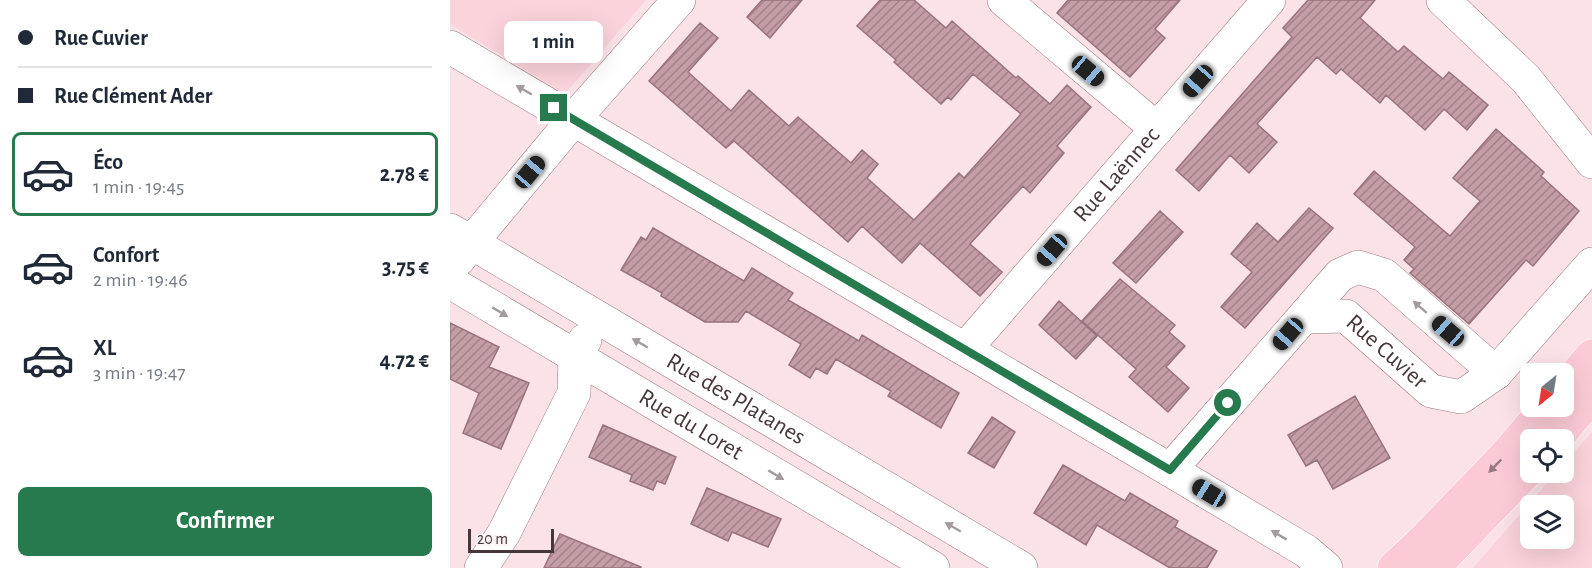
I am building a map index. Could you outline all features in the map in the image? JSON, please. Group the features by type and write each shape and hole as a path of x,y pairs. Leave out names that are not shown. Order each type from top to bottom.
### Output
{"main road":[{"path":"1574,376 1592,356"},
{"path":"1564,429 1592,395"},
{"path":"1394,568 1505,456 1539,417"},
{"path":"1433,568 1520,478"}],"street":[{"path":"450,271 460,237 574,120 679,0"},
{"path":"1004,0 1156,129"},
{"name":"Rue Laënnec","path":"965,349 1269,0"},
{"path":"1443,0 1526,79 1592,162"},
{"path":"450,47 1170,470 1306,551 1326,568"},
{"name":"Rue des Platanes","path":"460,237 598,318 974,556 1021,568"},
{"name":"Rue Cuvier","path":"1304,317 1346,316 1431,392 1461,397 1496,373 1592,264"},
{"path":"1170,470 1340,275 1358,267 1384,275 1496,373"},
{"name":"Rue du Loret","path":"450,282 933,568"},
{"path":"481,568 504,533 574,393 575,356 598,318"}],"shaded area":[{"path":"450,0 646,0 565,94 450,24"},
{"path":"1592,432 1592,568 1473,568 1520,514 1520,549 1574,549 1574,495 1537,495 1547,483 1574,483 1574,452"}],"building":[{"path":"762,0 802,0 770,38 747,17"},
{"path":"880,0 914,0 946,28 952,21 1016,78 1018,76 1050,104 1067,85 1091,107 1057,146 1064,153 1030,193 1023,186 970,244 1002,272 980,296 920,243 902,263 862,226 848,242 734,141 726,148 649,81 700,23 718,38 688,72 731,111 749,90 789,126 798,117 851,163 862,150 878,164 867,178 914,220 959,173 964,178 1021,114 973,74 951,100 948,97 941,104 857,26"},
{"path":"1068,0 1180,0 1155,29 1165,38 1130,77 1057,13"},
{"path":"1308,0 1375,0 1360,18 1398,52 1404,46 1443,79 1449,72 1488,105 1467,130 1444,109 1425,130 1386,95 1380,103 1341,69 1336,74 1317,57 1257,124 1277,142 1249,173 1230,155 1199,191 1176,170 1292,37 1283,28"},
{"path":"1496,129 1544,172 1541,176 1579,211 1533,266 1526,260 1469,324 1410,273 1414,269 1404,260 1415,247 1354,194 1374,171 1450,236 1480,201 1453,178"},
{"path":"1309,208 1333,228 1245,328 1221,307 1252,272 1231,254 1257,223 1278,242"},
{"path":"1160,211 1183,232 1136,283 1113,263"},
{"path":"653,228 744,281 752,268 793,293 788,300 859,341 862,335 959,393 941,428 888,396 891,391 836,359 827,374 816,368 810,378 789,365 801,344 746,311 738,322 705,322 661,296 662,293 621,270 641,237 646,240"},
{"path":"1120,279 1175,325 1169,332 1185,346 1166,367 1189,388 1168,412 1129,377 1136,369 1082,321"},
{"path":"1059,301 1097,336 1076,359 1039,325"},
{"path":"450,323 499,347 489,367 529,383 501,449 463,433 479,393 450,379"},
{"path":"1355,396 1390,458 1333,489 1317,460 1306,466 1288,435"},
{"path":"992,417 1015,432 994,468 968,453"},
{"path":"603,425 676,457 665,484 657,481 653,490 630,481 632,475 589,457"},
{"path":"1063,465 1125,501 1130,493 1178,521 1175,527 1217,551 1207,568 1170,568 1097,525 1086,545 1034,513"},
{"path":"707,488 781,519 768,547 732,532 728,541 691,524"},
{"path":"560,534 641,567 641,568 544,568"}],"route":[{"path":"554,108 1170,470 1228,403"}]}
